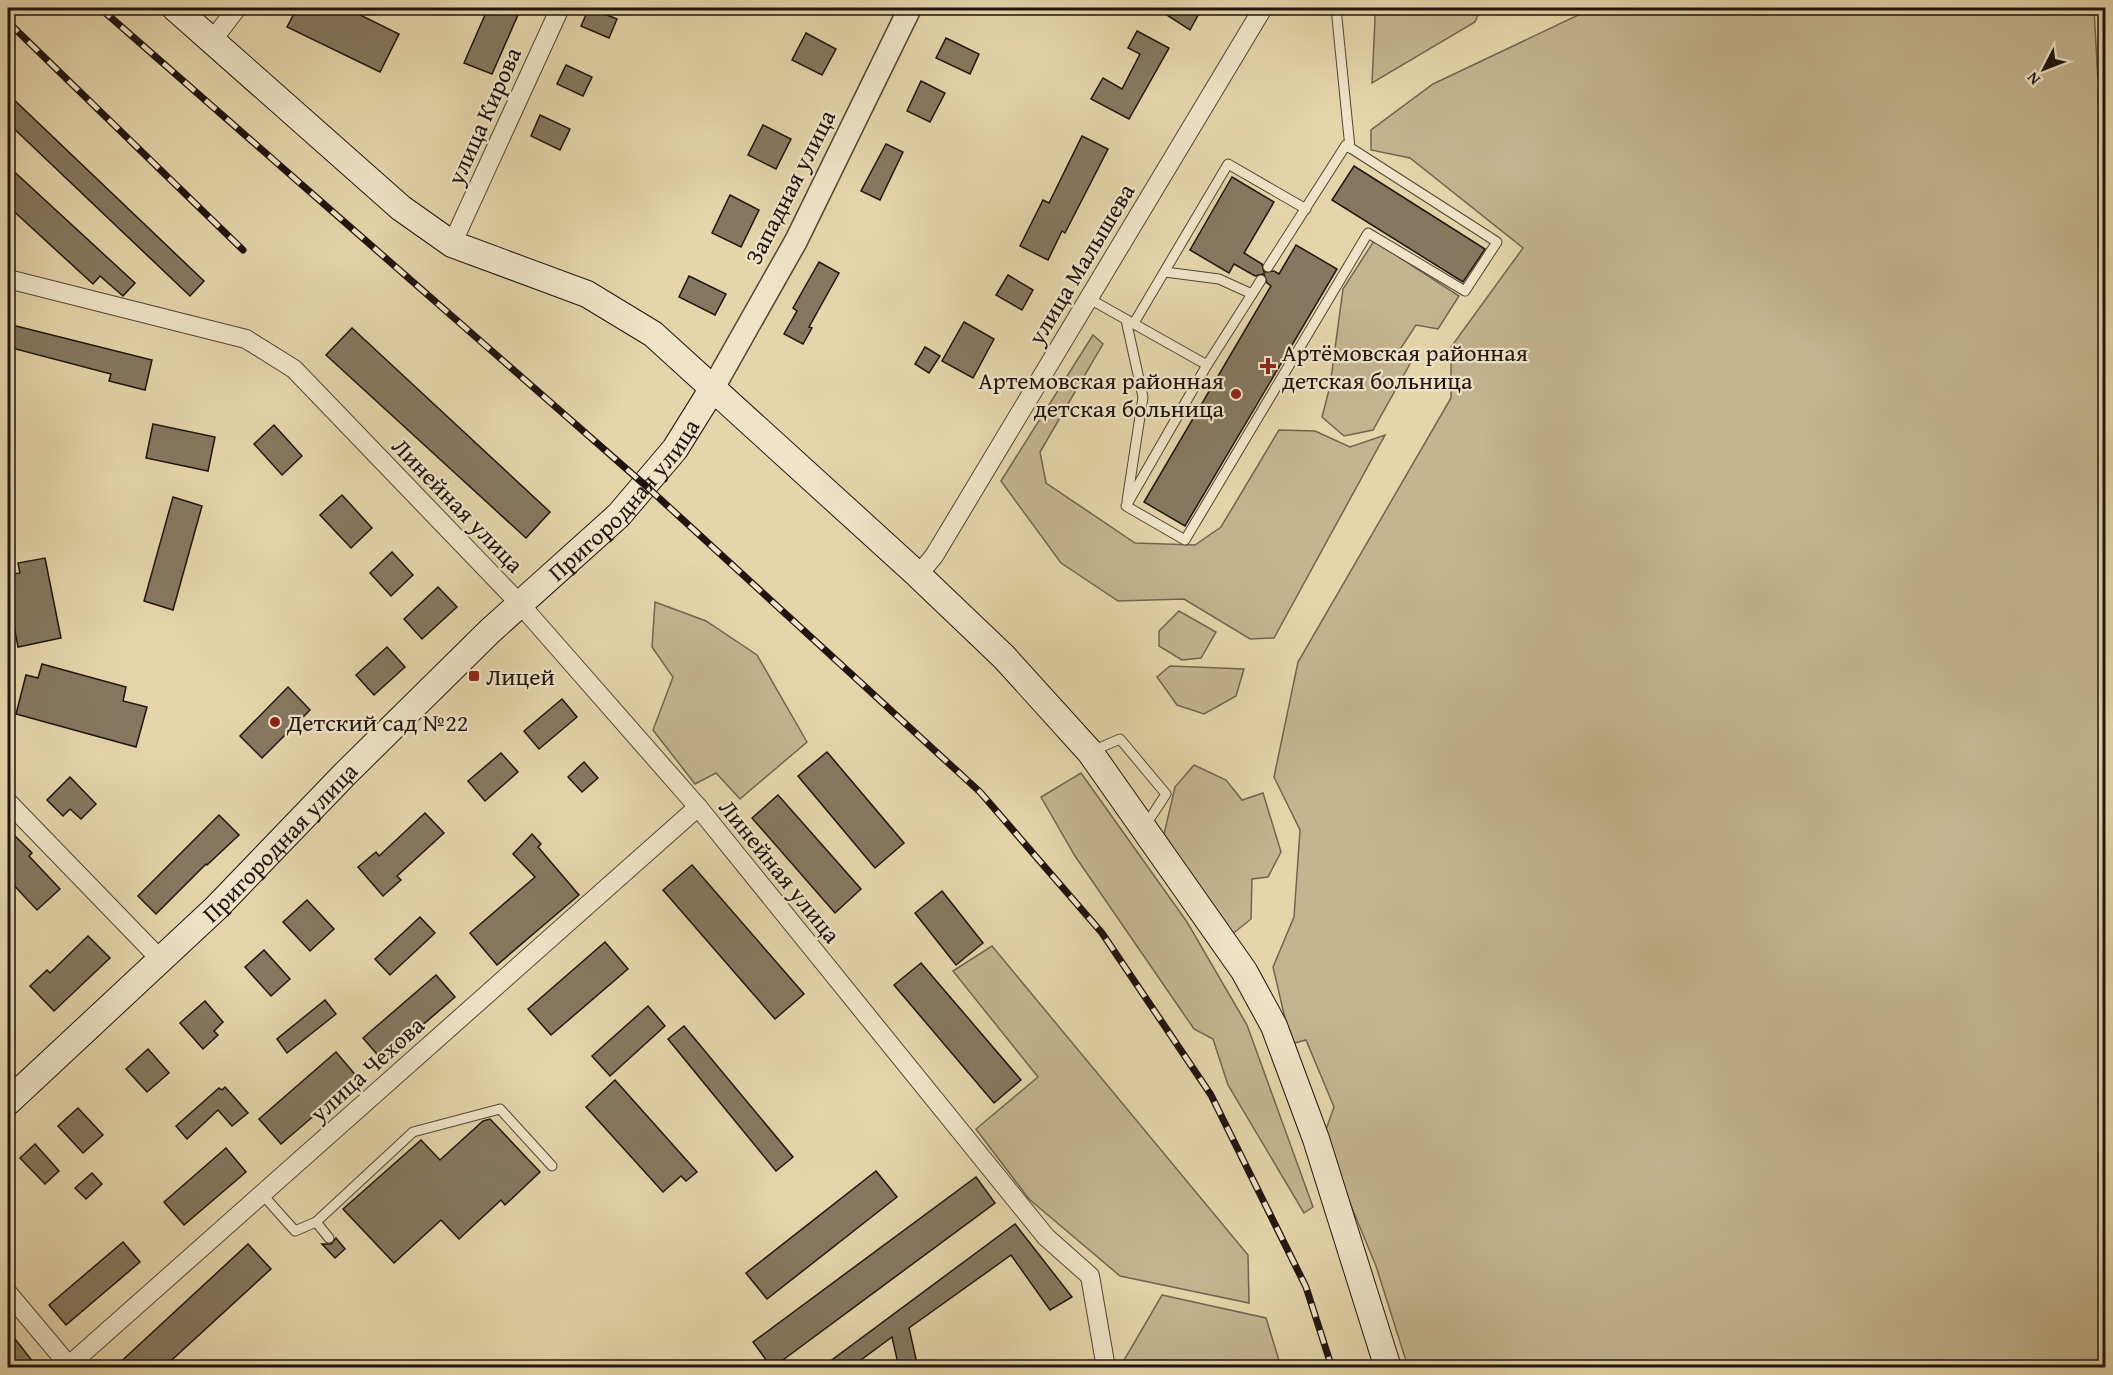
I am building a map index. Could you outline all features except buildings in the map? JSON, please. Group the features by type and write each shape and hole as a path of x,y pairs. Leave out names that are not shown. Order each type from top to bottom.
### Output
{"main road":[{"path":"175,8 401,208 452,244 586,294 626,315 653,334 918,575 1004,657 1090,752 1145,827 1244,971 1274,1026 1320,1150 1388,1368"},
{"name":"Пригородная улица","path":"8,1102 216,908 442,677 619,515 646,486 675,449 713,388"}],"street":[{"path":"212,42 237,8"},
{"name":"улица Кирова","path":"452,244 560,8"},
{"name":"Западная улица","path":"713,388 796,241 910,8"},
{"name":"улица Малышева","path":"918,575 934,556 1263,8"},
{"name":"Линейная улица","path":"8,279 246,339 294,369 520,604 698,807 1046,1237 1090,1276 1106,1368"},
{"path":"8,802 161,960"},
{"name":"улица Чехова","path":"69,1367 698,807"},
{"path":"8,1293 69,1367"}],"lane":[{"path":"1336,8 1350,148"},
{"path":"1126,506 1185,540 1368,232 1465,291 1497,242 1346,145 1268,267"},
{"path":"1126,506 1143,397 1130,322 1165,272 1228,164 1306,209"},
{"path":"1165,272 1219,279 1252,294"},
{"path":"1126,506 1207,365 1261,280"},
{"path":"1088,298 1207,365"},
{"path":"1090,752 1120,740 1166,794 1145,827"},
{"path":"262,1194 295,1231 316,1222 413,1132 500,1109 552,1166"},
{"path":"316,1222 329,1238"}],"shaded area":[{"path":"1374,8 1481,8 1475,22 1372,83"},
{"path":"1593,8 2094,8 2098,82 2106,26 2105,101 2098,95 2106,221 2105,1367 1408,1367 1376,1266 1323,1138 1334,1107 1306,1040 1291,1044 1273,967 1294,917 1300,830 1274,777 1298,662 1451,398 1451,347 1523,248 1410,158 1371,150 1371,130 1433,84"},
{"path":"1374,241 1459,296 1438,329 1416,325 1397,354 1411,362 1373,430 1344,436 1322,417 1330,386 1343,289"},
{"path":"1093,335 1103,344 1040,452 1046,483 1135,543 1195,545 1221,527 1279,430 1315,431 1350,447 1385,435 1274,638 1250,639 1184,599 1118,601 1061,563 1001,481"},
{"path":"655,602 706,621 757,655 807,742 740,799 716,773 695,784 653,730 673,677 652,647"},
{"path":"1179,611 1216,632 1201,658 1182,660 1159,646 1159,631"},
{"path":"1170,666 1244,669 1236,696 1204,714 1177,705 1157,677"},
{"path":"1194,765 1226,780 1242,800 1263,793 1281,852 1268,877 1252,879 1251,919 1230,936 1164,834 1175,787"},
{"path":"1081,773 1187,922 1247,1025 1313,1207 1304,1213 1228,1085 1213,1039 1194,1029 1075,856 1041,797"},
{"path":"992,946 1248,1255 1249,1303 1120,1276 1029,1199 976,1129 1038,1077 953,971"},
{"path":"1162,1295 1266,1318 1281,1367 1120,1367"}],"railway":[{"path":"100,8 646,486 980,792 1102,933 1211,1095 1306,1287 1332,1368"},
{"path":"8,22 243,250"}],"place":[{"name":"Артёмовская районная детская больница","path":"1268,366"},
{"name":"Артемовская районная детская больница","path":"1236,394"},
{"name":"Лицей","path":"474,676"},
{"name":"Детский сад №22","path":"275,722"}]}
